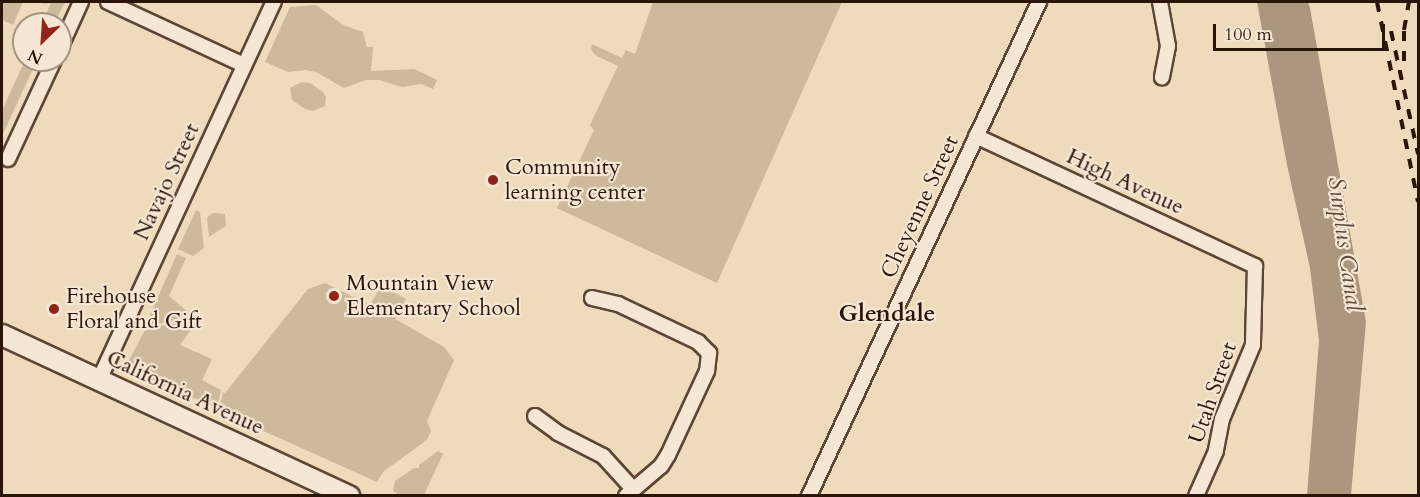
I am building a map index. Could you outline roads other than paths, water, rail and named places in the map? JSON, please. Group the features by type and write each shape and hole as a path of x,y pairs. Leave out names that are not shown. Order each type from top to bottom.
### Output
{"main road":[{"name":"California Avenue","path":"2,335 349,495"}],"street":[{"path":"72,22 81,2"},
{"path":"108,2 127,6 244,65"},
{"name":"Navajo Street","path":"99,380 274,2"},
{"name":"Cheyenne Street","path":"809,495 1039,2"},
{"path":"1160,2 1168,46 1162,77"},
{"path":"8,159 48,72"},
{"name":"High Avenue","path":"976,136 1255,266"},
{"name":"Utah Street","path":"1196,495 1215,451 1222,419 1253,345 1255,266"},
{"path":"535,416 558,433 603,456 630,492 662,466 668,455 707,371 709,353 698,342 618,304 592,298"}],"water":[{"name":"Surplus Canal","path":"1257,2 1308,2 1310,8 1366,322 1351,495 1307,495 1319,341 1310,268 1287,165"}],"railway":[{"path":"1377,2 1418,202"},
{"path":"1404,61 1404,30 1409,2"},
{"path":"1391,31 1418,154"}],"place":[{"name":"Community learning center","path":"493,180"},
{"name":"Mountain View Elementary School","path":"334,296"},
{"name":"Firehouse Floral and Gift","path":"54,309"}],"district":[{"name":"Glendale","path":"887,314"}]}
